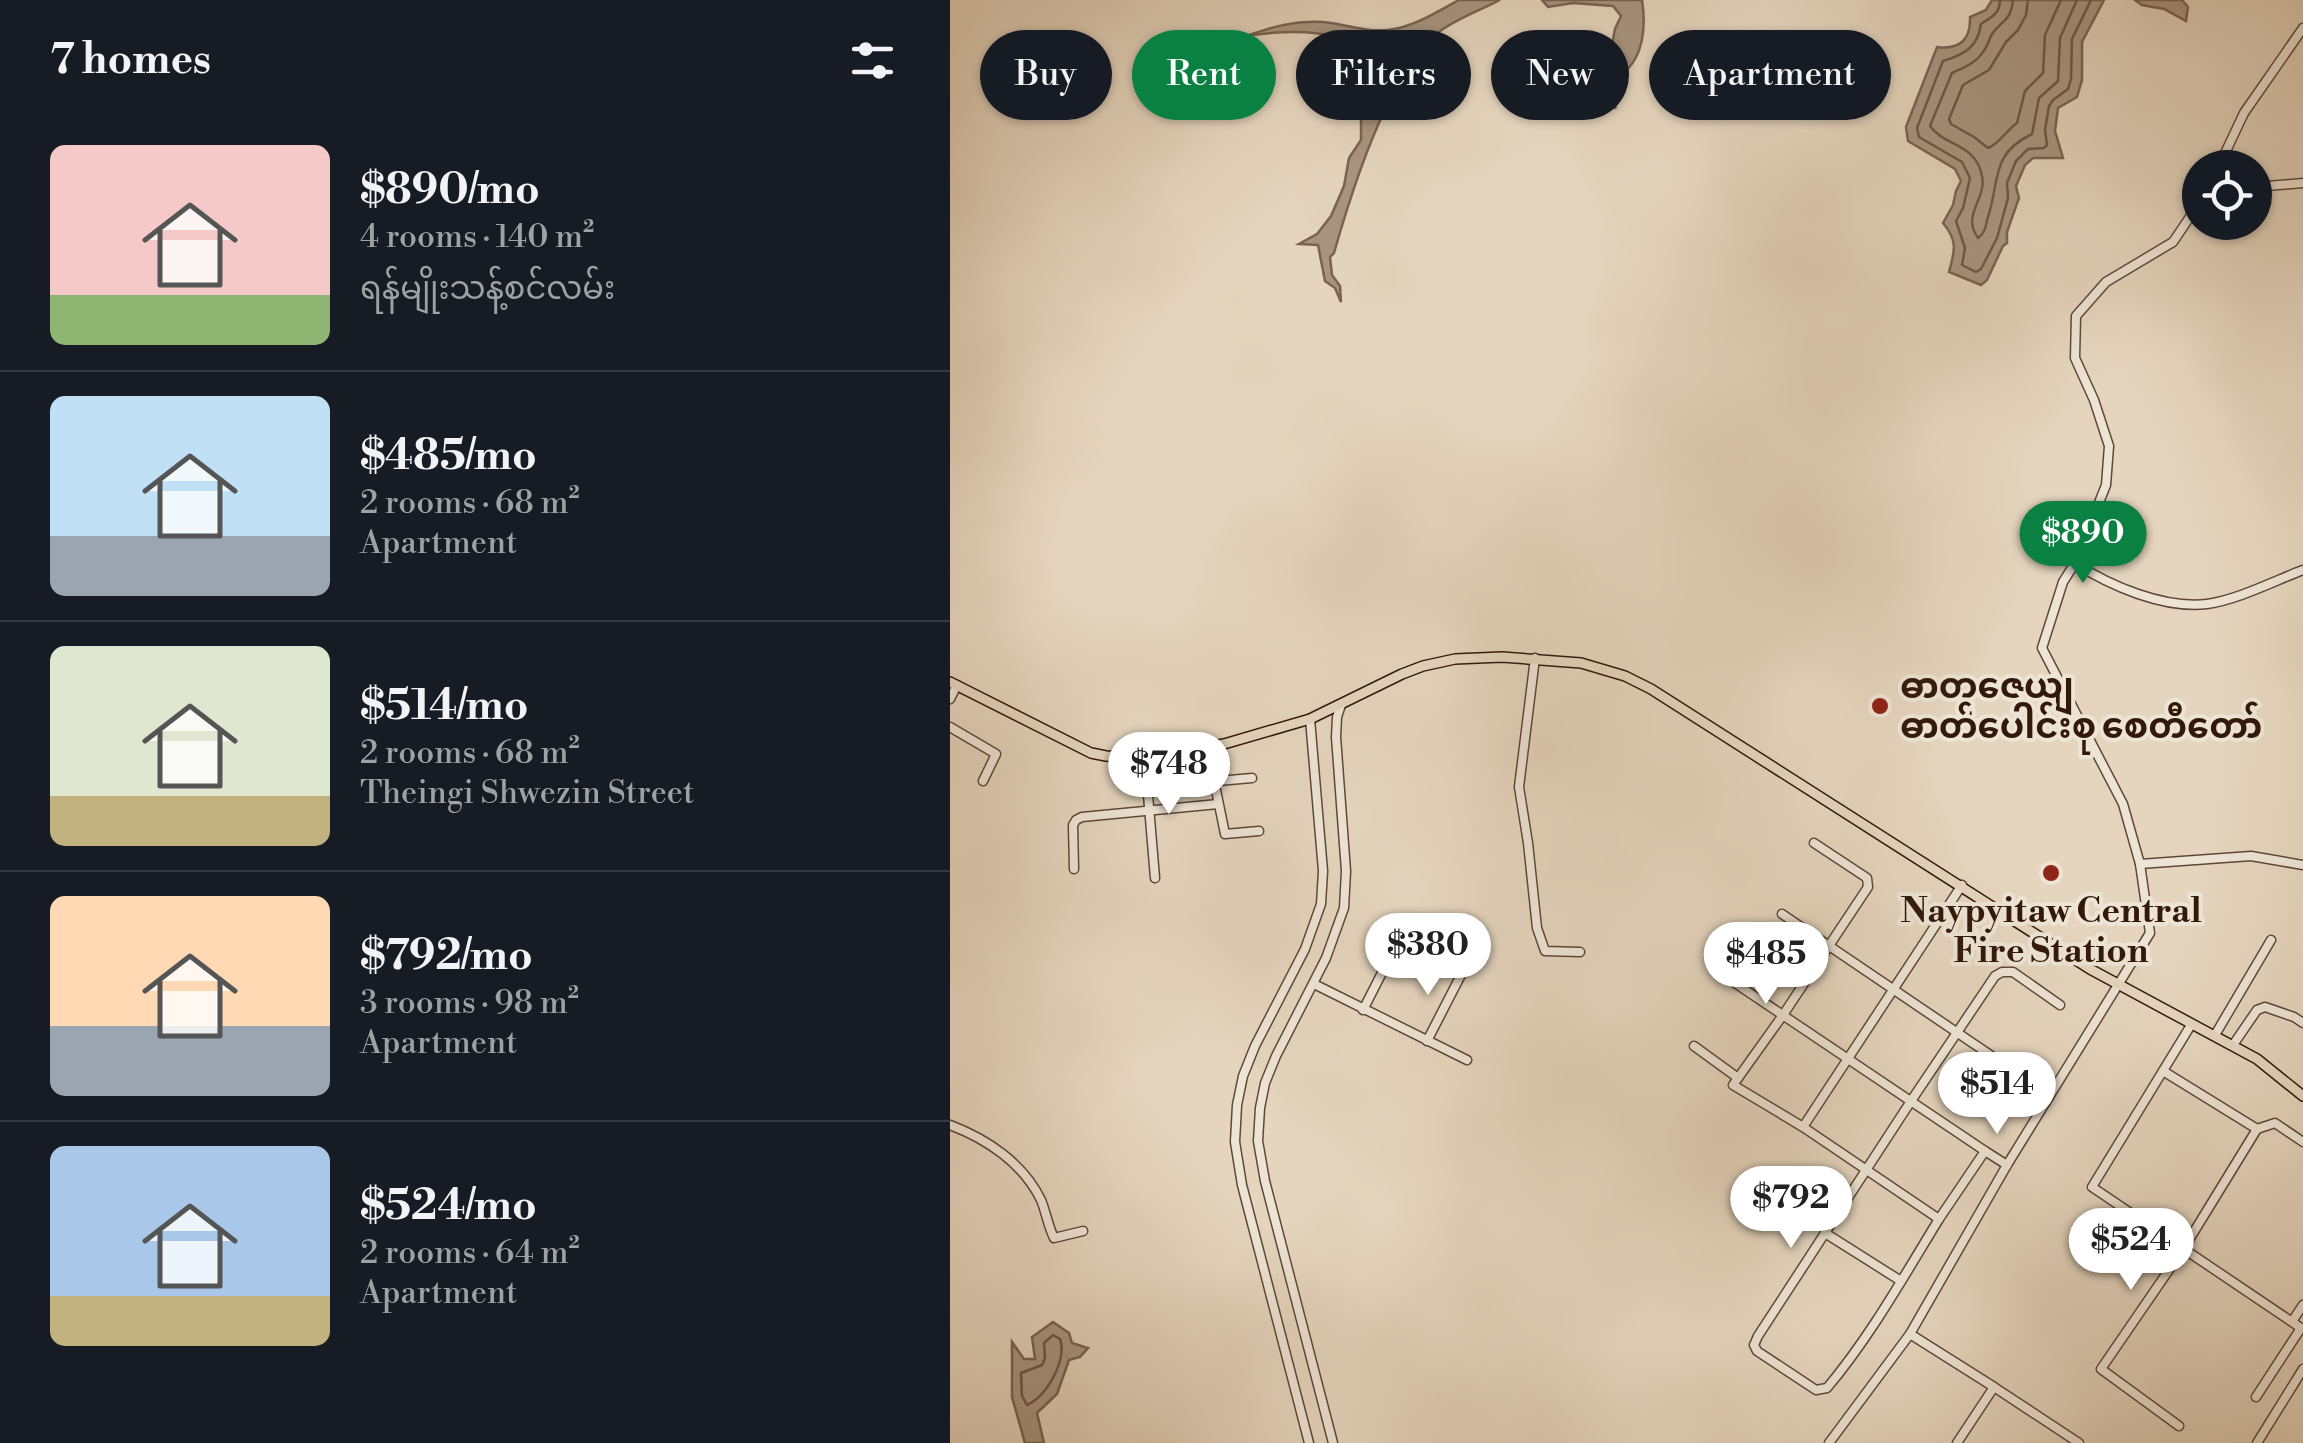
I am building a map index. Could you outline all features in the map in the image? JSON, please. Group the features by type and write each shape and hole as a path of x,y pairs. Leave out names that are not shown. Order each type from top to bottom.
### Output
{"main road":[{"path":"952,683 1091,753 1145,759 1224,744 1310,720 1402,674 1454,659 1535,658 1581,663 1625,676 1651,688 2090,968 2257,1059 2303,1096"}],"street":[{"path":"2227,150 2244,113 2303,28"},
{"path":"2272,186 2303,183"},
{"path":"1829,1443 1910,1334 2007,1164 2150,933 2140,864 2123,804 2042,648 2062,582 2075,563 2106,484 2108,446 2094,400 2075,358 2076,316 2106,282 2172,242 2182,228"},
{"path":"2075,563 2103,581 2178,604 2211,604 2303,570"},
{"path":"1535,658 1518,787 1537,928 1545,951 1580,952"},
{"path":"950,699 952,683"},
{"path":"1334,1443 1258,1140 1260,1108 1276,1056 1320,972 1344,908 1346,871 1336,736 1341,704"},
{"path":"1309,1443 1242,1186 1235,1142 1243,1076 1298,962 1321,904 1323,872 1310,720"},
{"path":"950,726 996,754 983,781"},
{"path":"1145,759 1156,878"},
{"path":"1252,778 1218,781 1218,804 1225,834 1259,832"},
{"path":"1074,869 1073,825 1082,817 1218,804"},
{"path":"1814,844 1867,878 1868,887 1733,1085 1938,1219"},
{"path":"2140,864 2252,856 2303,865"},
{"path":"1802,1127 1962,886"},
{"path":"1782,914 2008,1066"},
{"path":"2216,1036 2272,940"},
{"path":"1363,1010 1389,959"},
{"path":"1298,962 1320,972"},
{"path":"1985,1150 1827,1388 1816,1390 1758,1350 1754,1345 1995,976 2012,972 2060,1006"},
{"path":"1426,1041 1462,973"},
{"path":"1735,983 2007,1164"},
{"path":"1314,984 1466,1060"},
{"path":"2233,1045 2257,1010 2266,1007 2303,1023"},
{"path":"2191,1025 2092,1188 2301,1328 2256,1397"},
{"path":"1694,1046 1738,1078"},
{"path":"2163,1071 2257,1129"},
{"path":"2179,1426 2101,1369 2184,1248 2257,1129 2274,1123 2303,1142"},
{"path":"950,1125 998,1150 1028,1177 1054,1238 1083,1231"},
{"path":"1825,1233 1901,1281"},
{"path":"2293,1320 2303,1305"},
{"path":"1910,1334 2079,1443"},
{"path":"2257,1443 2303,1369"},
{"path":"1956,1443 1994,1388"},
{"path":"2055,1443 2062,1432"}],"water":[{"path":"1459,0 1500,0 1442,30 1376,30 1419,21"},
{"path":"1542,0 1642,0 1642,40 1630,66 1629,30 1615,30 1621,16 1613,6 1573,3 1548,7"},
{"path":"1992,0 2104,0 2082,42 2082,80 2077,97 2058,108 2055,131 2063,158 2033,158 2025,165 2016,186 2019,198 2007,243 1981,285 1949,272 1954,246 1943,223 1961,181 1955,169 1908,141 1906,127 1937,47 1962,42 1970,17 1986,10"},
{"path":"2135,0 2182,0 2188,7 2186,21 2164,9"},
{"path":"1303,22 1376,30 1265,30"},
{"path":"1361,120 1381,120 1330,257 1341,302 1335,288 1325,281 1318,245 1299,244 1317,234 1331,216 1344,186 1349,158 1361,140"},
{"path":"1053,1322 1069,1333 1072,1343 1088,1348 1080,1357 1069,1360 1057,1394 1037,1413 1044,1443 1025,1443 1012,1397 1012,1342 1024,1359 1035,1359 1032,1337"}],"place":[{"name":"ဓာတုဇေယျ ဓာတ်ပေါင်းစု စေတီတော်","path":"1880,706"},
{"name":"Naypyitaw Central Fire Station","path":"2051,873"}]}
